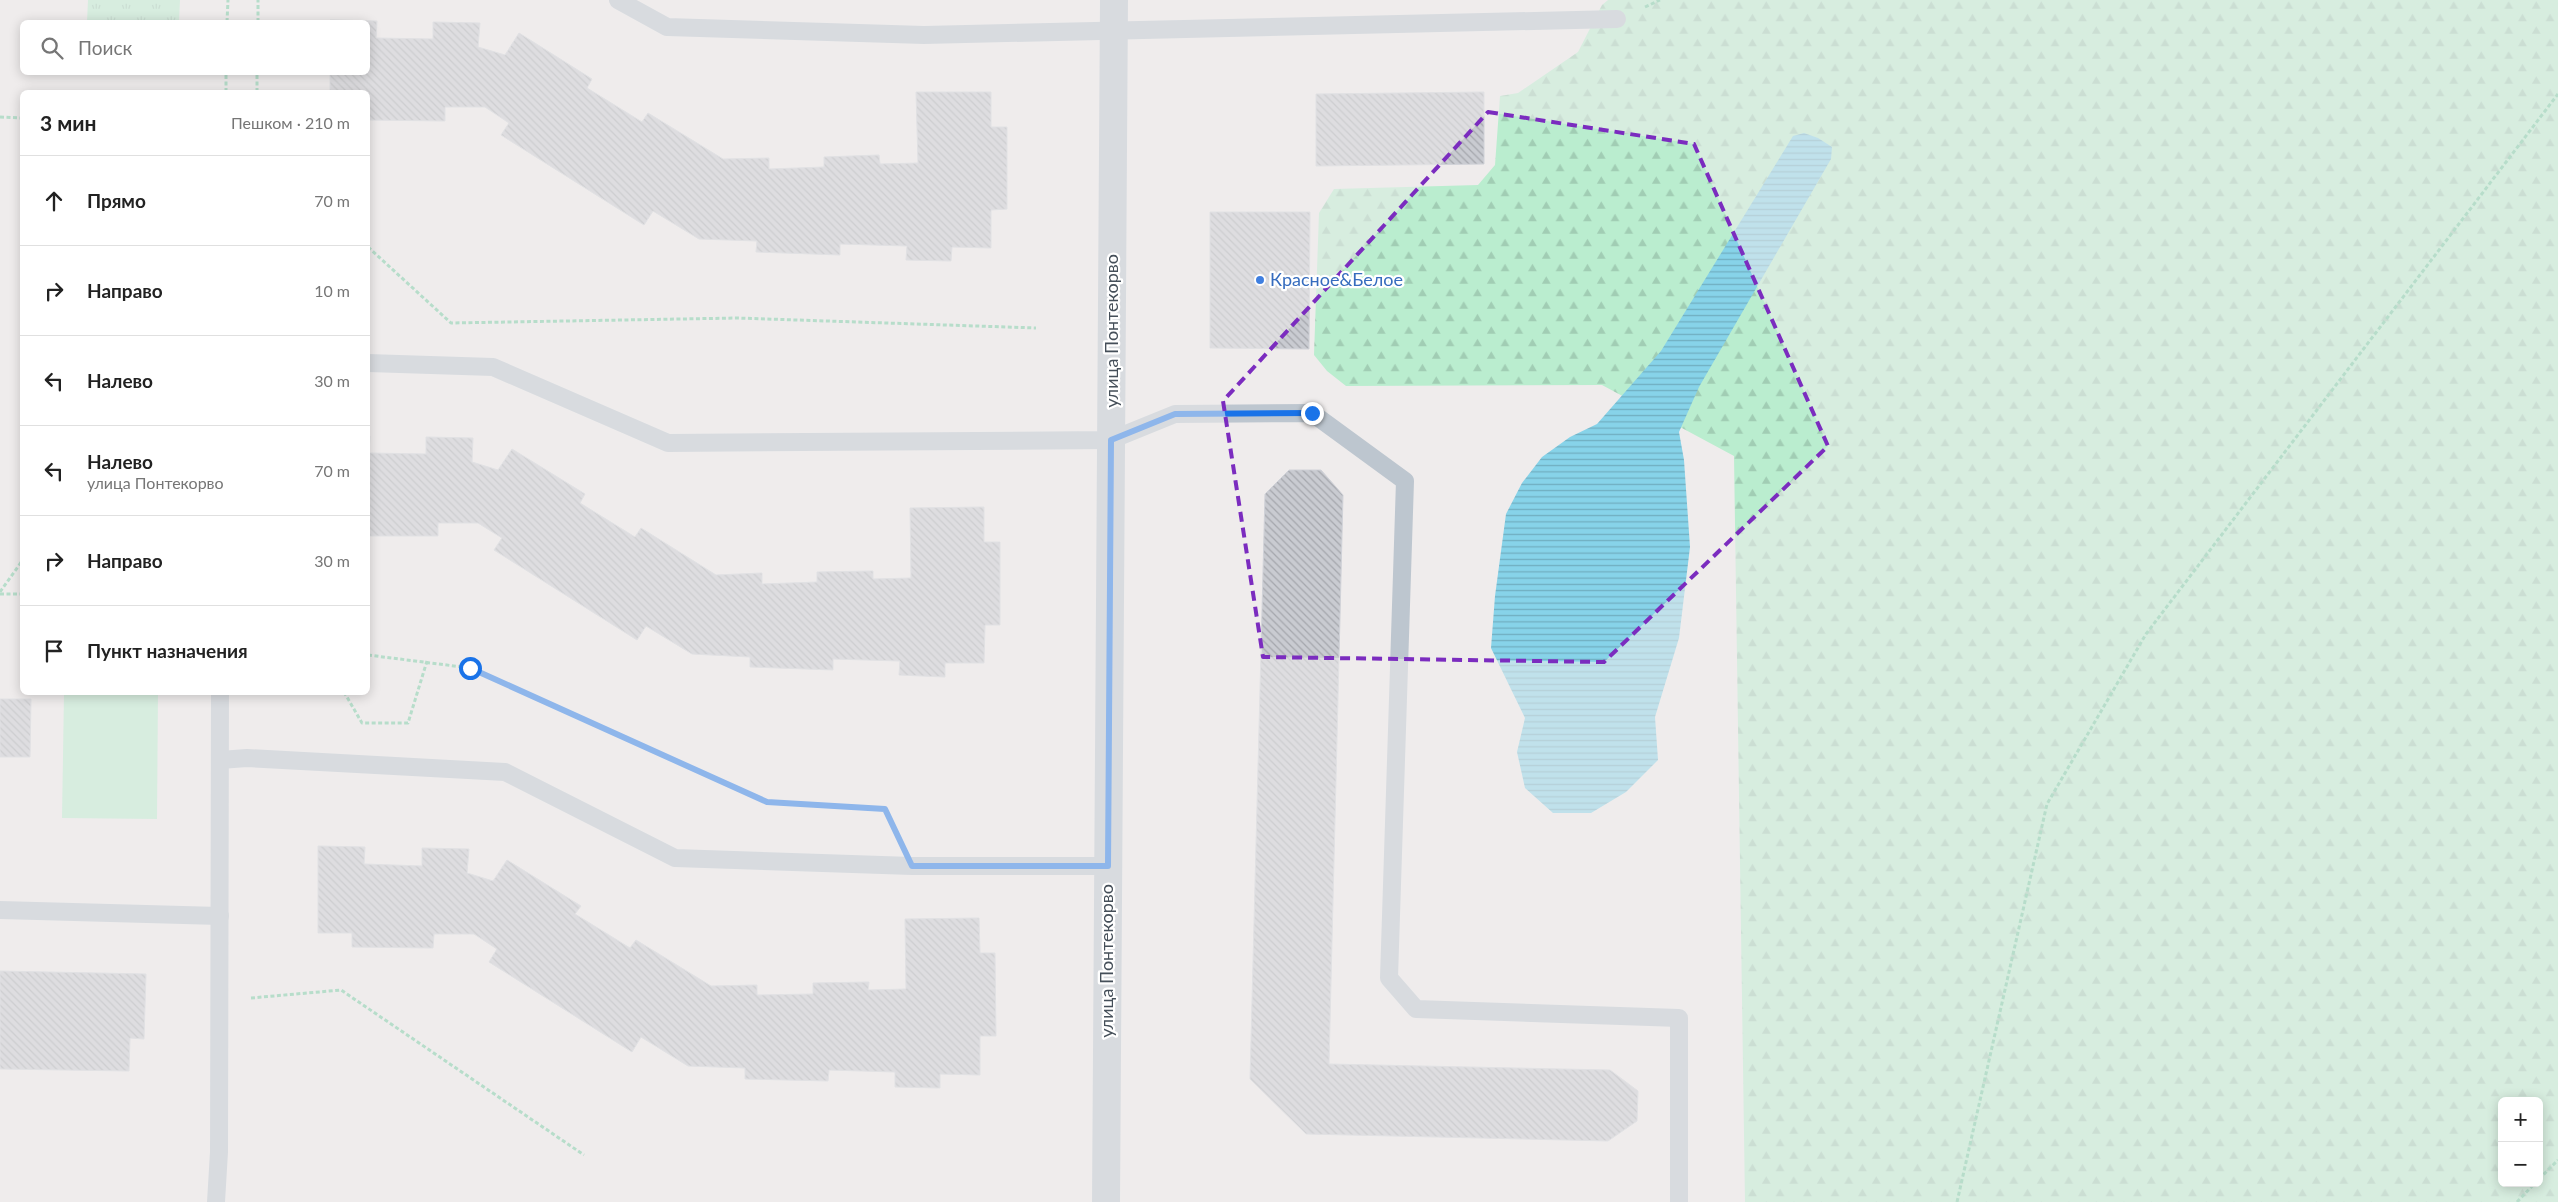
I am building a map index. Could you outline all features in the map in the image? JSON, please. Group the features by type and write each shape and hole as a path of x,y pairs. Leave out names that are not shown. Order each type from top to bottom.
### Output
{"street":[{"name":"улица Понтекорво","path":"1106,1202 1114,0"}],"lane":[{"path":"618,0 667,27 924,35 1114,29 1618,19"},
{"path":"370,363 493,367 668,443 1111,440 1175,414 1312,413 1405,481 1389,978 1416,1009 1679,1018 1679,1202"},
{"path":"216,1202 219,1152 220,695"},
{"path":"220,760 247,758 505,772 675,858 912,866 1108,866"},
{"path":"0,910 220,916"}],"path":[{"path":"227,20 228,0"},
{"path":"258,0 258,20"},
{"path":"226,75 226,90"},
{"path":"258,75 258,90"},
{"path":"1957,1202 2047,804 2146,634 2558,94"},
{"path":"0,117 20,118"},
{"path":"370,249 451,323 737,318 1036,328"},
{"path":"0,593 20,564"},
{"path":"0,593 20,594"},
{"path":"370,655 470,668 767,802 885,809 912,866"},
{"path":"346,695 362,723 408,723 427,661"},
{"path":"245,998 341,990 584,1155"},
{"path":"2543,1175 2558,1160"},
{"path":"2516,1202 2531,1187"}],"highlighted area":[{"path":"1488,112 1694,144 1828,446 1604,662 1263,657 1223,401"}],"green space":[{"path":"88,0 180,0 179,20 87,20"},
{"path":"1608,0 2558,0 2558,1202 1745,1202 1734,456 1602,385 1346,386 1327,371 1314,355 1319,213 1334,189 1478,185 1495,165 1500,96 1518,93 1578,52 1602,5"},
{"path":"64,695 158,695 157,819 62,818"}],"water":[{"path":"1804,133 1818,138 1832,147 1831,159 1699,387 1679,432 1684,460 1690,547 1679,638 1655,717 1658,760 1626,792 1591,813 1553,813 1525,788 1517,752 1525,718 1491,648 1495,596 1506,514 1522,483 1542,457 1570,437 1597,424 1661,351 1793,136"}],"building":[{"path":"370,21 377,21 376,38 433,39 433,22 480,23 478,47 505,55 519,33 592,79 587,88 642,122 648,113 723,159 769,158 769,169 824,167 824,157 879,155 880,164 918,163 916,92 991,92 991,127 1007,127 1007,209 991,210 991,248 952,247 951,261 906,260 907,246 840,244 840,255 756,252 757,241 699,239 653,211 644,225 501,135 509,123 485,107 445,107 445,121 370,120 370,90 330,90 330,75 370,75"},
{"path":"1484,92 1484,164 1316,166 1316,94"},
{"name":"Красное&Белое","path":"1210,212 1310,212 1309,349 1210,348"},
{"path":"426,437 473,438 472,462 498,470 512,449 585,494 580,503 635,537 641,528 716,575 762,573 762,584 817,582 817,572 873,571 873,579 911,578 910,508 984,507 984,542 1000,542 1000,625 985,625 984,663 945,663 945,677 899,675 900,661 833,659 833,670 750,667 750,657 692,654 646,626 637,640 494,550 502,538 478,523 438,523 438,536 370,536 370,453 426,454"},
{"path":"1289,470 1321,470 1343,495 1329,1064 1610,1070 1638,1091 1637,1121 1608,1141 1306,1134 1250,1079 1265,494"},
{"path":"0,699 31,699 30,757 0,757"},
{"path":"318,846 365,847 364,864 422,866 422,848 469,849 467,873 493,881 507,860 581,906 575,914 630,948 636,940 711,986 757,985 757,995 813,994 813,983 869,982 868,990 906,989 905,919 979,918 980,953 995,953 996,1036 980,1036 980,1075 940,1074 940,1088 895,1087 895,1072 829,1070 828,1081 745,1079 745,1068 688,1066 641,1037 632,1052 489,962 497,949 474,934 434,934 433,948 352,947 352,933 318,933"},
{"path":"0,971 146,974 144,1039 130,1038 129,1071 0,1069"}],"place":[{"name":"Красное&Белое","path":"1260,280"}],"route":[{"path":"470,668 767,802 885,809 912,866 1108,866 1111,440 1175,414 1312,413"}]}
